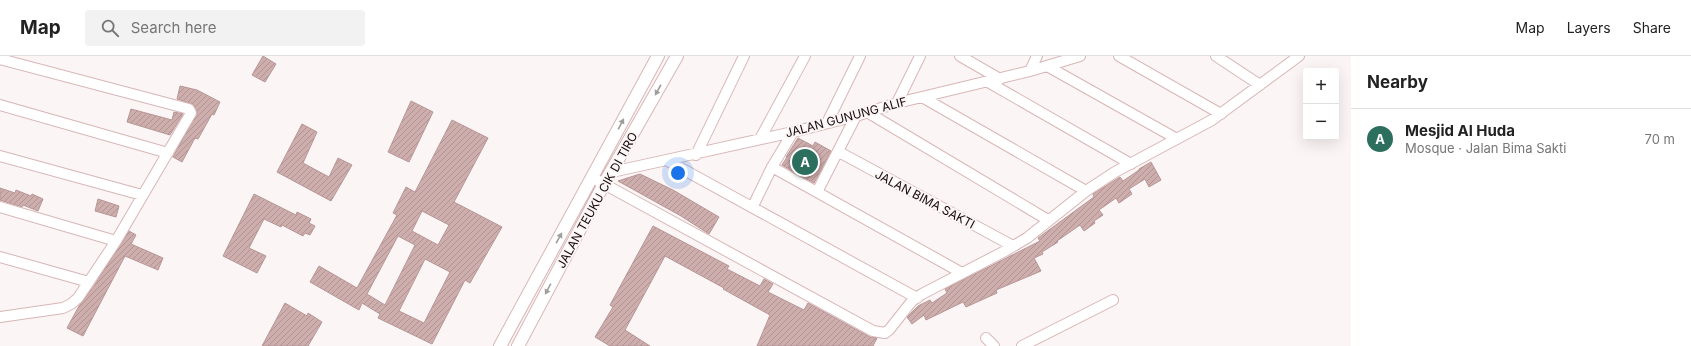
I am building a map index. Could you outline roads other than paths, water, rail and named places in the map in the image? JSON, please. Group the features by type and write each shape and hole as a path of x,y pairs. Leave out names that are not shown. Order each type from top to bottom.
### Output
{"street":[{"name":"JALAN TEUKU CIK DI TIRO","path":"500,346 593,178 658,56"},
{"name":"JALAN TEUKU CIK DI TIRO","path":"518,346 604,184 677,56"},
{"path":"696,155 744,56"},
{"path":"760,139 805,56"},
{"path":"827,123 860,56"},
{"path":"897,103 920,56"},
{"path":"1030,71 1037,56"},
{"name":"JALAN GUNUNG ALIF","path":"612,172 696,155 793,132 856,116 897,103 1000,79 1080,56"},
{"path":"1119,56 1221,114"},
{"path":"593,178 873,331 885,333 917,298 1027,238 1086,191 1221,114 1299,56"},
{"path":"963,57 1000,79"},
{"path":"1220,57 1260,85"},
{"path":"0,59 189,109 191,113 116,241 78,298 63,308 0,316"},
{"path":"1047,66 1177,139"},
{"path":"988,82 1131,164"},
{"path":"922,97 1086,191"},
{"path":"0,105 168,153"},
{"path":"867,112 1048,220"},
{"path":"817,192 856,116"},
{"path":"753,206 772,167 793,132"},
{"name":"JALAN BIMA SAKTI","path":"838,152 1013,246"},
{"path":"0,156 142,195"},
{"path":"668,161 753,206 917,298"},
{"path":"772,167 962,273"},
{"path":"0,207 116,241"},
{"path":"0,257 89,282"},
{"path":"1022,346 1113,300"},
{"path":"0,308 21,314"},
{"path":"986,338 994,346"}],"place":[{"name":"Mesjid Al Huda","path":"805,162"}]}
